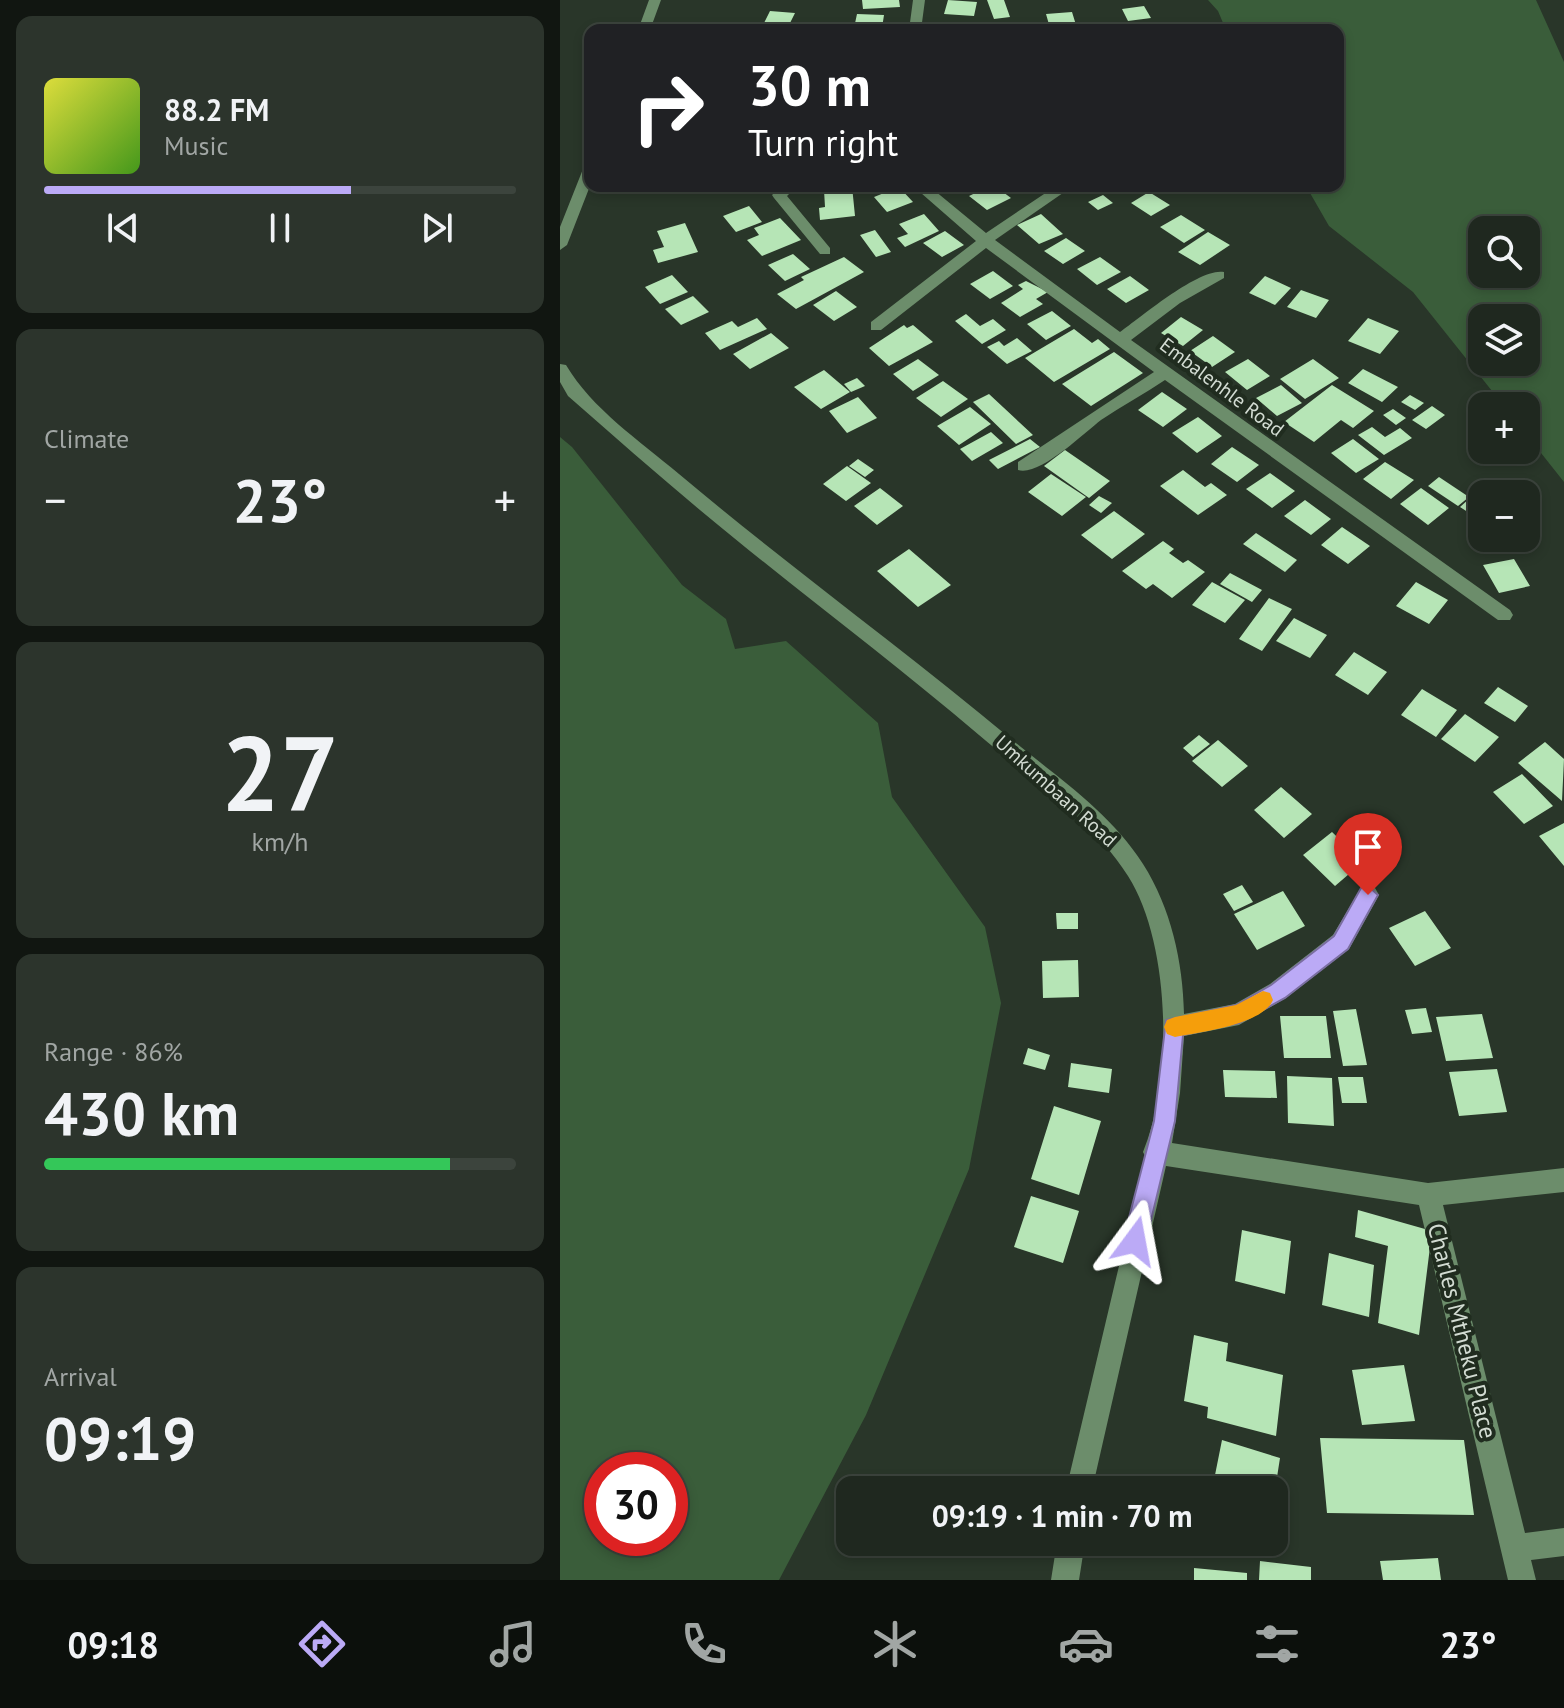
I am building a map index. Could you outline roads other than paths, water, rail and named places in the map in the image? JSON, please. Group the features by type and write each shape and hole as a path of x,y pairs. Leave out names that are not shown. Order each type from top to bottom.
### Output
{"street":[{"path":"646,24 655,0"},
{"path":"916,24 919,0"},
{"path":"560,245 584,184"},
{"path":"783,192 779,195 825,251"},
{"name":"Embalenhle Road","path":"928,192 1121,339 1504,615"},
{"path":"876,326 928,289 987,239 1057,192"},
{"path":"1121,339 1175,299 1219,275"},
{"name":"Umkumbaan Road","path":"560,369 574,392 704,505 928,678 1111,837 1148,893 1166,955 1173,1027 1172,1072 1165,1121 1155,1152 1082,1476"},
{"path":"1024,466 1166,372"},
{"path":"1173,1027 1239,1014 1278,991 1341,942 1368,895"},
{"name":"Charles Mtheku Place","path":"1155,1152 1428,1195 1522,1580"},
{"path":"1428,1195 1564,1180"},
{"path":"1515,1548 1564,1542"},
{"path":"1065,1580 1069,1556"}]}
